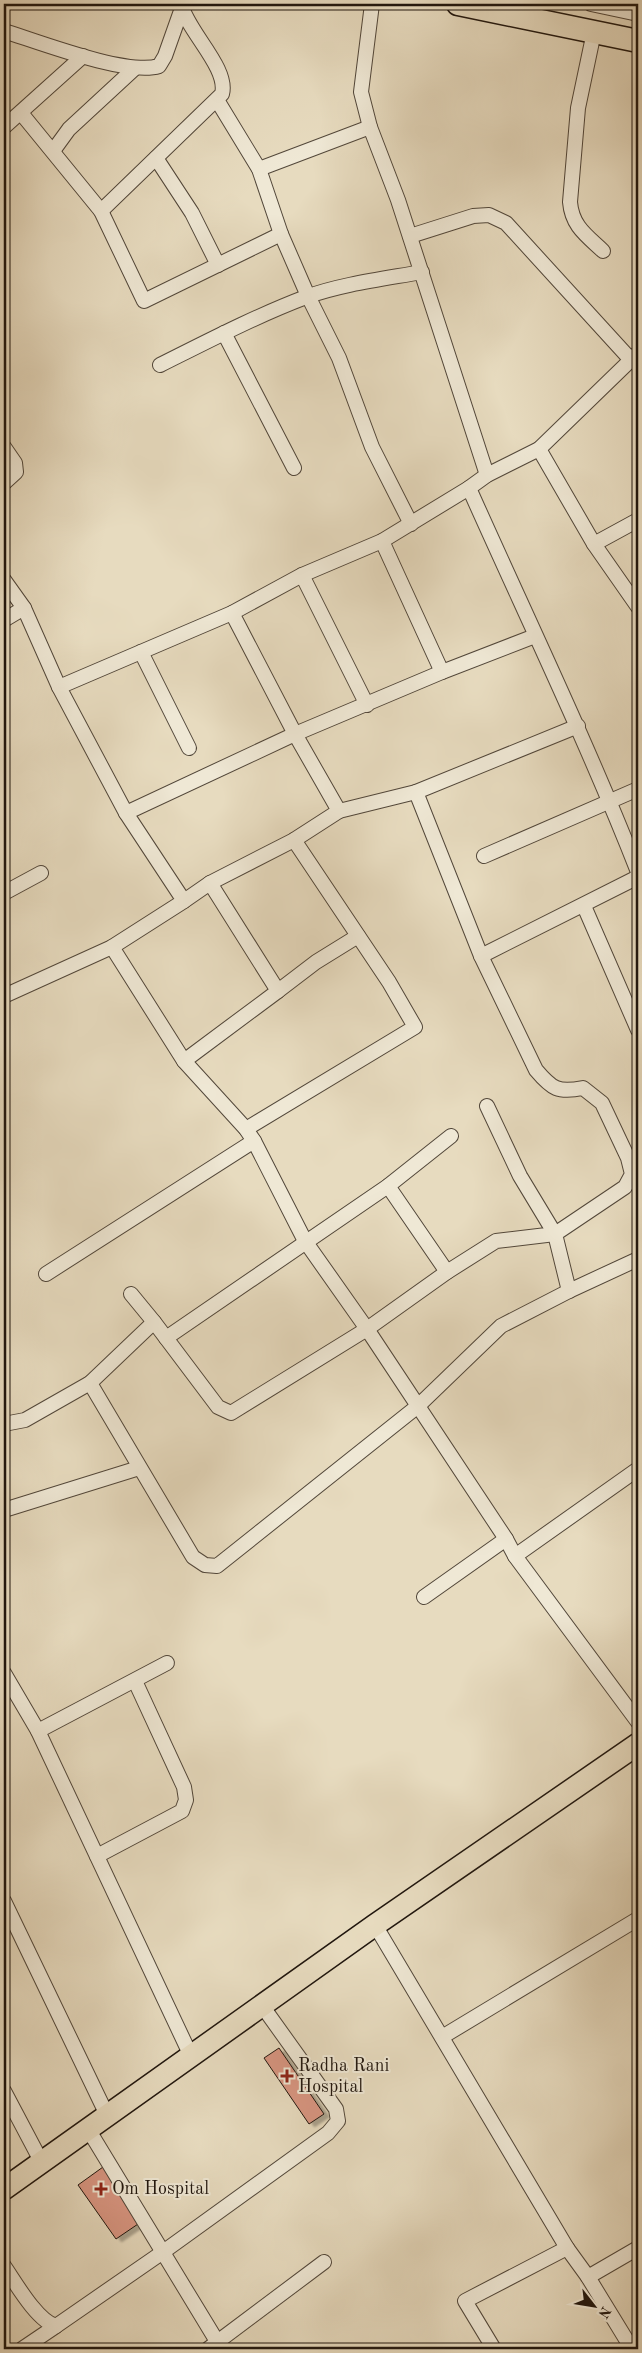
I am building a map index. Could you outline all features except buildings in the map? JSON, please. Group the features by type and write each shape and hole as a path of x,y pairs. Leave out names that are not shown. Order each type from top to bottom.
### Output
{"highway":[{"path":"458,4 638,41"}],"main road":[{"path":"4,2189 376,1925 638,1744"}],"street":[{"path":"372,4 361,92 370,127 398,200 487,475"},
{"path":"591,4 638,14"},
{"path":"4,31 83,56 134,68 150,69 159,66 165,56 181,6"},
{"path":"101,211 222,94 224,86 218,69 193,31 181,6"},
{"path":"594,32 578,108 570,202 571,216 577,226 603,252"},
{"path":"4,127 83,56"},
{"path":"53,150 69,129 134,68"},
{"path":"217,100 259,169 281,234 308,296 339,358 372,446 411,524"},
{"path":"21,113 101,211 144,301 281,234"},
{"path":"259,169 370,127"},
{"path":"156,158 192,213 218,265"},
{"path":"58,688 232,614 302,575 382,541 470,488 487,475 539,449 635,357 506,223 490,215 473,216 410,236"},
{"path":"160,365 224,333 308,296 370,281 422,272"},
{"path":"224,333 294,468"},
{"path":"4,447 15,463 16,472 4,483"},
{"path":"539,449 594,544 638,607"},
{"path":"470,488 535,636 578,726 638,872"},
{"path":"594,544 638,520"},
{"path":"382,541 442,672"},
{"path":"302,575 367,705"},
{"path":"4,580 24,608 58,688 126,813 184,901"},
{"path":"4,620 24,608"},
{"path":"232,614 339,811"},
{"path":"126,813 296,734 442,672 535,636"},
{"path":"141,652 188,748"},
{"path":"4,996 112,947 210,883 294,840 339,811 416,792 578,726"},
{"path":"484,856 638,789"},
{"path":"131,1294 218,1407 231,1413 367,1329 446,1272 496,1242 555,1234 625,1187 632,1174 628,1158 602,1103 595,1095 583,1088 566,1092 550,1086 536,1070 481,956 416,792"},
{"path":"246,1129 415,1027 389,982 294,840"},
{"path":"4,893 41,873"},
{"path":"481,956 638,878"},
{"path":"210,883 278,991"},
{"path":"584,906 638,1030"},
{"path":"184,1061 316,962 358,936"},
{"path":"112,947 184,1061 246,1129 306,1241 367,1329 506,1539 515,1556 638,1722"},
{"path":"487,1106 520,1176 555,1234 568,1291"},
{"path":"166,1338 388,1186 451,1136"},
{"path":"46,1274 254,1141"},
{"path":"388,1186 446,1272"},
{"path":"90,1383 193,1557 205,1565 217,1566 418,1406 501,1326 568,1291 638,1259"},
{"path":"4,1424 25,1420 90,1383 154,1322"},
{"path":"4,1510 139,1468"},
{"path":"515,1556 638,1469"},
{"path":"424,1597 506,1539"},
{"path":"38,1731 167,1663"},
{"path":"4,1673 38,1731 191,2056"},
{"path":"97,1856 182,1811 186,1800 184,1787 135,1681"},
{"path":"4,1901 107,2115"},
{"path":"442,2037 636,1920"},
{"path":"376,1925 567,2248 588,2277 632,2349"},
{"path":"22,2349 163,2252 328,2133 338,2121 336,2109 263,2006"},
{"path":"4,2090 41,2161"},
{"path":"88,2129 163,2252 213,2346 324,2262"},
{"path":"494,2349 465,2300 567,2248"},
{"path":"588,2277 638,2248"},
{"path":"4,2266 40,2315 49,2324 56,2326"}],"place":[{"name":"Radha Rani Hospital","path":"287,2076"},
{"name":"Om Hospital","path":"101,2189"}]}
